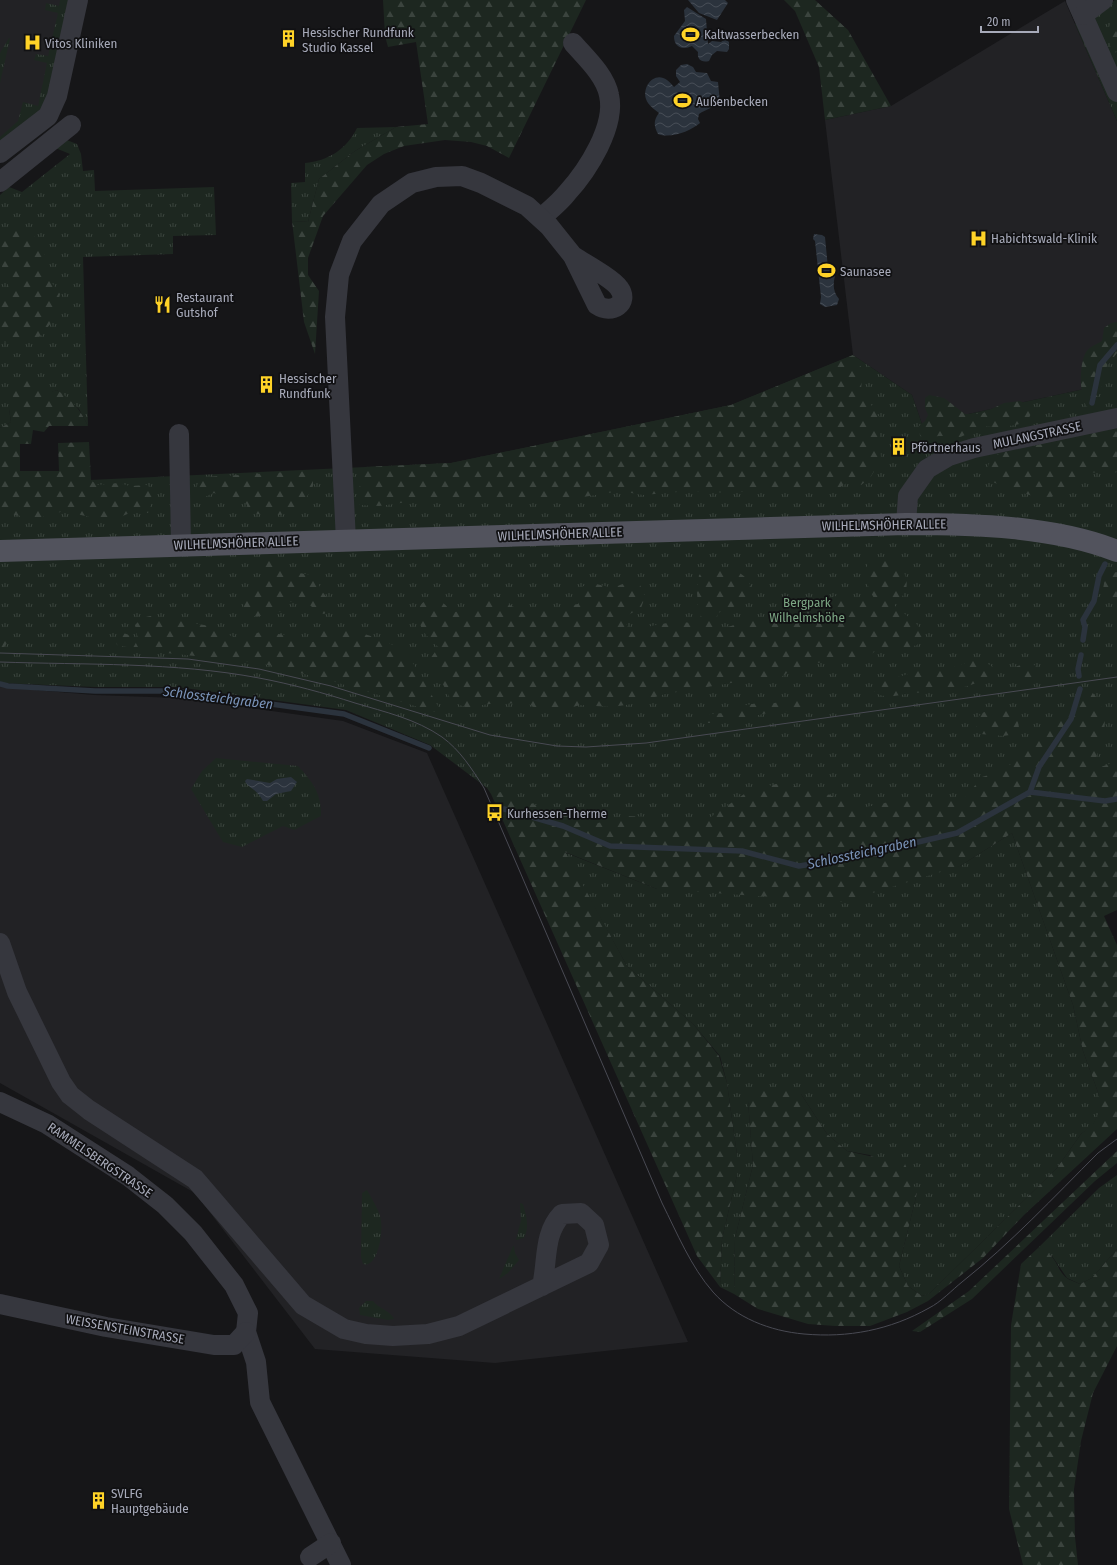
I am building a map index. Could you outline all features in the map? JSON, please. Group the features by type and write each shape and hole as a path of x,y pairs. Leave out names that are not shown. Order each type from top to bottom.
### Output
{"main road":[{"name":"WILHELMSHÖHER ALLEE","path":"0,551 906,524 969,524 1013,528 1077,540 1117,552"}],"street":[{"path":"0,153 48,116 52,109 57,96 78,0"},
{"path":"1103,0 1080,7 1117,92"},
{"path":"541,218 567,193 583,172 610,120 609,95 605,83 573,43"},
{"path":"0,182 71,125"},
{"path":"346,540 334,317 338,275 352,241 381,204 412,183 436,177 462,176 481,183 527,206 541,218 573,256"},
{"name":"MULANGSTRASSE","path":"906,524 908,496 926,469 949,456 974,448 1117,418"},
{"path":"178,434 181,545"},
{"path":"0,943 17,992 61,1082 70,1095 89,1110 195,1179 303,1305 344,1329 366,1334 393,1336 428,1334 459,1326 542,1286"},
{"name":"RAMMELSBERGSTRASSE","path":"0,1102 47,1124 128,1176 165,1205 193,1233 234,1285 248,1314 246,1332"},
{"name":"WEISSENSTEINSTRASSE","path":"0,1304 106,1326 214,1345 234,1345 246,1332"},
{"path":"246,1332 256,1362 260,1402 341,1565"},
{"path":"310,1557 331,1543"}],"shaded area":[{"name":"Vitos Kliniken","path":"0,0 73,0 49,106 0,148"},
{"name":"Habichtswald-Klinik","path":"1065,1 1117,121 1117,357 1089,388 922,424 912,395 853,355 825,120 891,106"},
{"path":"0,687 94,695 178,698 343,721 427,753 688,1342 495,1363 315,1349 195,1193 0,1083"}],"green space":[{"path":"60,0 73,0 49,106 0,148 0,137 18,121 23,102 38,106 47,63 34,60 36,54 48,56 58,13 45,10 46,3 59,6"},
{"path":"383,0 586,0 509,158 487,146 471,142 445,140 404,146 384,154 367,165 323,216 308,258 308,275 319,291 315,354 304,322 292,221 308,222 319,179 355,151 396,127 428,124 416,42 388,47 385,36"},
{"path":"784,0 815,0 848,30 891,106 825,120 819,67 795,11"},
{"path":"1117,0 1117,121 1075,24 1088,19"},
{"path":"1117,17 1117,52 1112,53 1108,29"},
{"path":"9,38 10,39 0,83 0,53"},
{"path":"396,127 355,151 319,179 308,222 292,221 291,183 305,182 305,163 321,160 336,153 348,142 357,128"},
{"path":"64,139 77,144 81,154 83,171 94,170 95,191 214,187 216,235 173,236 173,254 83,257 88,426 79,409 57,390 9,409 11,422 0,428 0,195 9,187 22,192 70,154 53,147"},
{"path":"19,227 45,243 44,272 60,294 54,319 41,336 13,343 0,342 0,307 9,282 1,264 0,233 6,228"},
{"path":"1117,322 1117,353 1104,370 1101,389 1093,406 1087,407 1084,402 1081,387 1081,372 1084,357 1089,349 1102,341 1104,328 1111,323"},
{"name":"Bergpark Wilhelmshöhe","path":"1117,353 1117,788 613,837 491,794 487,788 430,745 346,710 177,687 95,687 0,683 0,480 90,480 451,463 731,405 853,355 912,395 922,424 1089,388"},
{"path":"853,355 863,370 861,389 879,417 881,460 870,478 861,485 848,482 836,490 822,491 809,487 793,491 773,487 734,493 689,491 643,495 620,491 577,498 515,498 473,501 429,499 379,506 359,505 359,489 365,467 451,463 731,405"},
{"path":"29,376 40,383 44,394 57,390 67,398 79,410 88,426 49,426 44,432 33,430 31,444 20,444 20,471 59,471 58,443 89,442 91,480 97,485 118,483 130,486 148,485 153,497 148,513 132,512 118,518 98,519 64,511 39,518 13,515 0,509 0,428 11,422 9,409 17,382"},
{"path":"929,395 944,398 965,414 981,414 1004,403 1020,401 1032,408 1029,418 1026,421 1016,425 978,427 957,438 945,436 924,437 920,436 919,426 925,421 928,415 925,408 925,398"},
{"path":"1117,428 1117,472 1086,473 1064,493 1046,497 1026,494 990,481 988,468 990,462 1000,453"},
{"path":"305,471 313,478 313,486 308,495 292,513 271,516 250,513 246,503 214,493 204,497 198,494 197,491 198,484 205,477"},
{"path":"879,558 899,563 903,569 907,586 906,590 894,605 919,627 923,636 917,645 910,647 880,648 864,659 822,662 793,669 778,679 769,681 743,681 665,694 632,704 612,707 580,705 559,711 539,710 527,703 488,704 468,708 460,705 451,700 430,659 435,652 441,649 430,639 421,627 418,617 419,607 425,601 434,599 443,603 451,612 470,611 486,599 498,596 505,599 511,606 529,612 578,604 580,590 587,584 598,584 611,588 626,583 636,583 640,585 645,597 641,608 628,615 626,622 629,632 672,622 699,624 701,615 698,607 697,592 699,575 713,569 725,568 736,571 744,577 750,584 752,592 749,599 742,605 729,608 718,613 716,621 717,627 729,627 755,617 783,622 788,621 794,613 803,607 834,596 864,601 874,598 867,581 866,572 868,562"},
{"path":"266,560 273,560 299,573 312,575 331,603 329,610 324,614 300,600 287,603 283,611 269,615 253,616 244,613 243,600 247,591 265,578 267,572 263,563"},
{"path":"1117,572 1117,605 1106,598 1103,589 1105,578 1111,573"},
{"path":"150,616 222,628 231,636 242,638 260,632 287,635 311,642 319,641 322,627 351,631 371,636 389,643 407,655 441,711 435,712 332,681 260,663 148,651 137,635 135,625 142,618"},
{"path":"0,629 9,633 11,638 4,647 0,647"},
{"path":"121,633 128,634 132,637 138,647 137,650 131,650 127,647 117,645 115,638"},
{"path":"971,661 983,661 993,667 992,674 974,684 954,689 892,696 883,696 874,691 878,683 925,669 937,668 945,670"},
{"path":"1025,663 1033,664 1038,668 1038,673 1036,676 1030,680 1013,679 1011,676 1013,668"},
{"path":"1087,687 1101,705 1105,723 1102,741 1094,762 1101,767 1117,761 1117,910 1104,916 1117,945 1117,1129 1024,1215 983,1258 928,1301 907,1312 870,1326 835,1326 808,1324 758,1309 734,1294 735,1238 753,1165 748,1101 755,1090 773,1088 801,1094 827,1134 847,1151 905,1164 917,1193 899,1266 908,1286 922,1296 930,1293 1057,1168 1081,1134 1093,1124 1099,1113 1099,1095 1083,1051 1073,1005 1012,833 960,866 843,902 657,889 565,852 627,966 694,1025 719,1056 727,1083 737,1155 737,1175 722,1239 720,1287 697,1256 491,794 501,792 541,807 598,823 624,816 708,819 750,790 781,783 827,794 862,808 898,800 963,800 982,777 1005,770 1071,701 1082,700"},
{"path":"798,698 802,702 802,708 797,710 775,711 727,722 700,723 700,719 710,714 723,713 736,707 763,702 775,703 782,700"},
{"path":"992,709 1009,709 1017,714 1019,728 1016,734 1003,736 981,734 976,728 976,719 982,713"},
{"path":"216,758 298,766 308,777 318,794 321,816 294,830 283,826 242,847 223,842 191,789 202,771"},
{"path":"1012,833 1073,1005 1083,1051 1099,1095 1099,1113 1093,1125 1081,1134 1057,1168 930,1293 922,1296 908,1286 899,1266 917,1193 870,1155 847,1151 827,1134 801,1094 748,1101 753,1165 735,1238 734,1294 720,1287 722,1239 737,1175 737,1155 727,1083 720,1056 694,1025 627,966 564,852 657,889 960,866"},
{"path":"1117,1151 1117,1163 1095,1181 972,1299 920,1332 912,1331 969,1291"},
{"path":"1117,1175 1117,1249 1092,1278 1080,1284 1067,1278 1052,1256 1038,1248 1099,1188"},
{"path":"367,1190 379,1213 381,1233 376,1255 368,1264 363,1264 361,1257 362,1193"},
{"path":"520,1203 523,1204 527,1221 527,1230 524,1238 516,1240 521,1220"},
{"path":"513,1246 519,1260 508,1273 499,1279"},
{"path":"1038,1248 1050,1255 1068,1279 1080,1284 1092,1278 1117,1249 1117,1346 1093,1393 1081,1441 1074,1489 1075,1537 1078,1565 1023,1565 1009,1509 1011,1325 1021,1264"},
{"path":"366,1301 373,1301 394,1319 388,1320 360,1315 359,1308"}],"water":[{"path":"688,0 725,0 728,3 717,20 699,13"},
{"name":"Kaltwasserbecken","path":"687,7 706,19 708,44 712,41 721,42 725,39 729,42 729,49 727,52 717,51 712,55 709,61 702,61 699,58 698,52 692,46 682,48 677,45 674,40 674,36 685,21 684,10"},
{"name":"Außenbecken","path":"687,64 693,67 696,72 707,73 711,81 718,82 720,103 699,114 698,119 700,123 691,129 668,136 658,134 655,124 659,113 646,99 645,94 647,85 658,77 668,81 674,87 680,82 676,76 676,70 681,65"},
{"name":"Saunasee","path":"814,234 825,237 828,268 836,272 834,286 835,293 839,299 837,305 825,307 820,304 821,297 815,241 813,239"},
{"path":"291,777 297,782 291,791 276,794 267,801 263,801 245,781 247,779 270,783 277,779"}],"waterway":[{"path":"1092,403 1100,365 1117,345"},
{"name":"Schlossteichgraben","path":"1083,640 1085,627 1083,620 1094,601 1099,576 1105,564"},
{"name":"Schlossteichgraben","path":"1079,676 1078,669 1081,655"},
{"name":"Schlossteichgraben","path":"0,684 8,686 95,691 176,691 344,714 429,748"},
{"name":"Schlossteichgraben","path":"504,809 563,826 610,846 742,851 799,866 845,859 957,833 1030,792 1039,767 1071,719 1080,689"},
{"path":"1030,792 1105,801 1117,799"}],"tram line":[{"path":"0,653 188,659 259,669 331,686 490,735 557,746 586,747 646,743 1117,677"},
{"path":"0,662 130,665 195,669 259,678 319,692 400,717 422,725 448,742 465,760 484,788 662,1203 685,1249 698,1272 713,1292 732,1309 754,1322 779,1330 791,1332 837,1335 868,1331 914,1316 938,1303 998,1252 1098,1153 1117,1139"}],"place":[{"name":"Kaltwasserbecken","path":"691,34"},
{"name":"Hessischer Rundfunk Studio Kassel","path":"289,39"},
{"name":"Vitos Kliniken","path":"32,43"},
{"name":"Außenbecken","path":"683,101"},
{"name":"Habichtswald-Klinik","path":"978,238"},
{"name":"Saunasee","path":"827,271"},
{"name":"Restaurant Gutshof","path":"163,304"},
{"name":"Hessischer Rundfunk","path":"266,385"},
{"name":"Pförtnerhaus","path":"898,447"},
{"name":"Kurhessen-Therme","path":"494,813"},
{"name":"SVLFG Hauptgebäude","path":"98,1500"}]}
